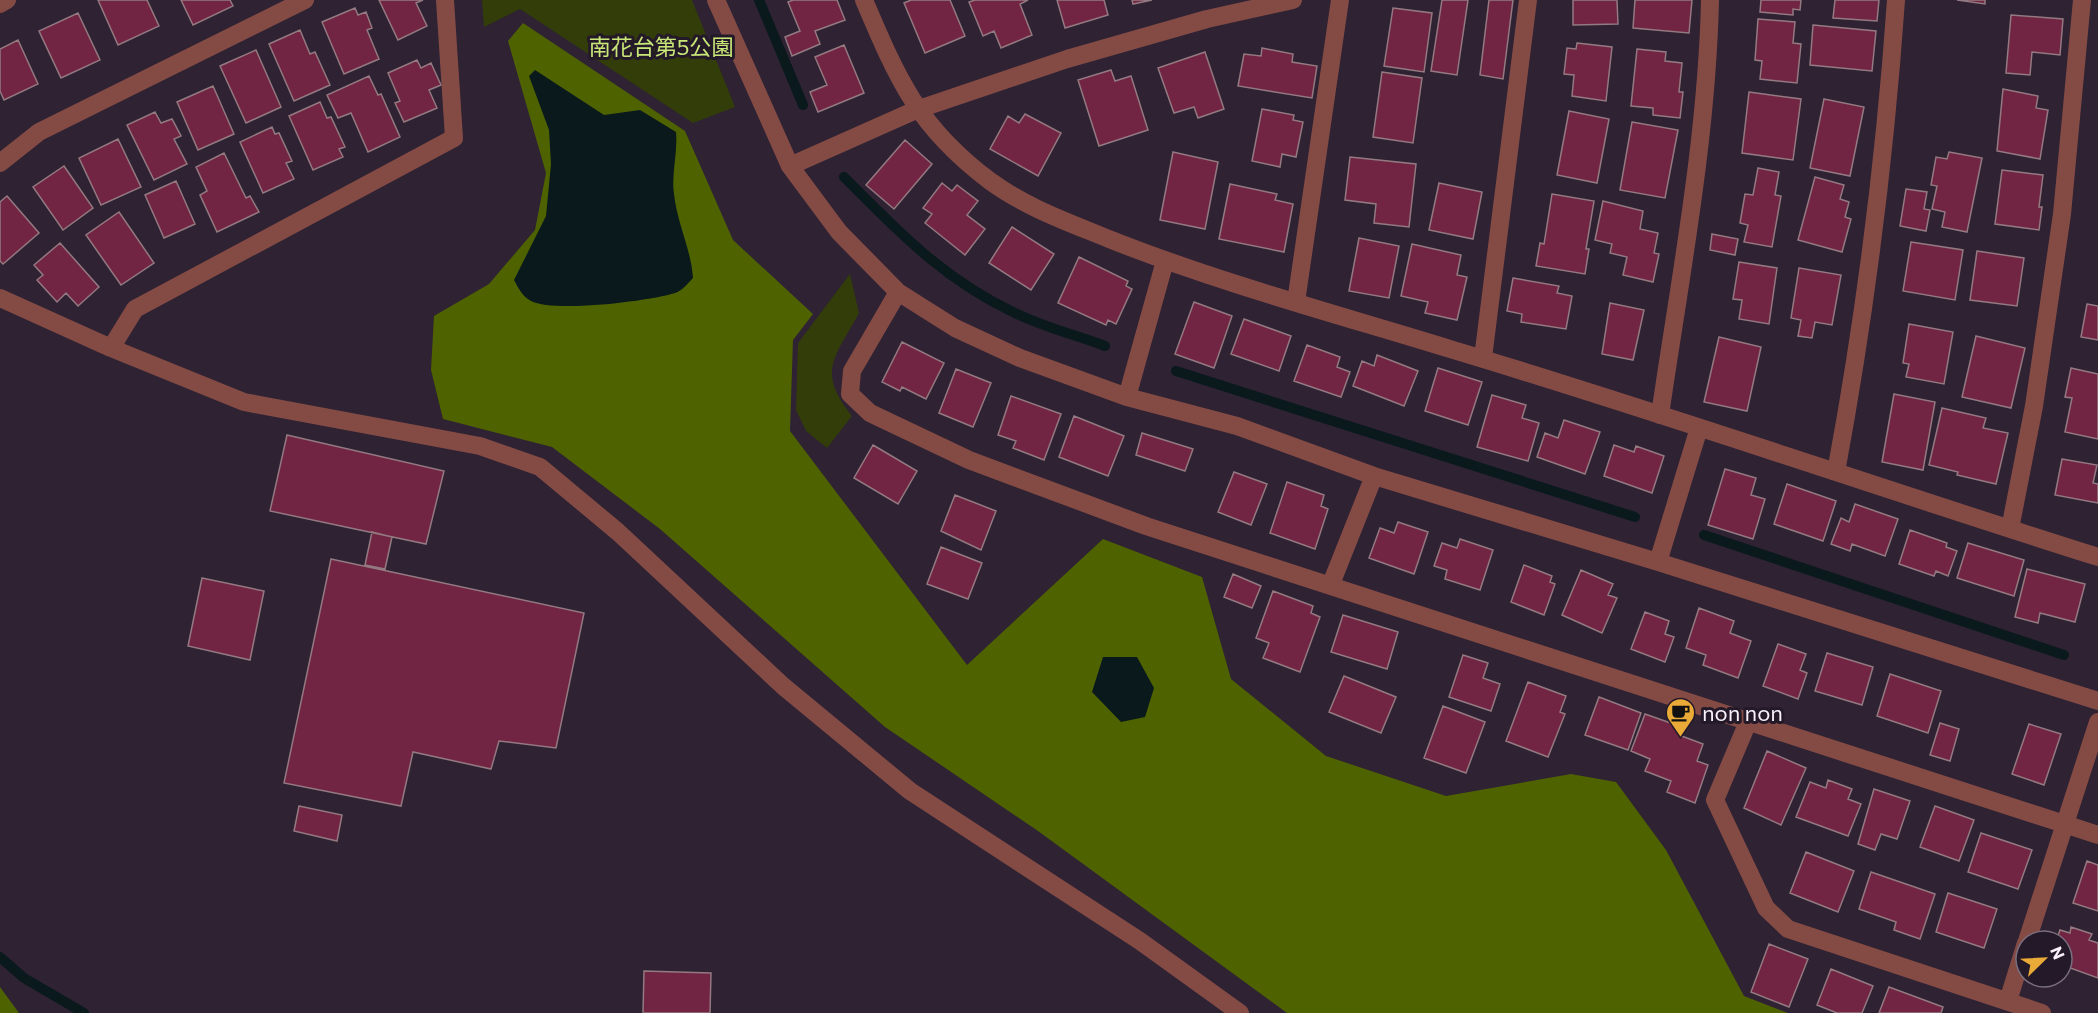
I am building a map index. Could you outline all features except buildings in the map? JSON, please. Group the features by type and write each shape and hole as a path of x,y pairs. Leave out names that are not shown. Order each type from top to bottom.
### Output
{"street":[{"path":"0,4 7,0"},
{"path":"0,163 39,132 305,0"},
{"path":"111,348 135,309 454,138 445,0"},
{"path":"716,0 790,166 839,232 898,292 955,328 1020,358 1127,396 1237,426 1374,477 1658,562 2098,701"},
{"path":"864,0 892,66 916,110 954,153 1030,207 1165,261 1483,358 2098,557"},
{"path":"790,166 916,110 1067,59 1208,19 1293,0"},
{"path":"1296,302 1340,0"},
{"path":"1483,358 1528,0"},
{"path":"1660,415 1695,175 1709,51 1710,0"},
{"path":"1836,472 1855,369 1872,239 1888,109 1896,0"},
{"path":"2010,529 2034,406 2062,214 2082,0"},
{"path":"1127,396 1165,261"},
{"path":"898,292 852,371 850,394 870,413 980,464 1146,526 1331,584 2098,835"},
{"path":"0,298 111,348 244,402 480,446 540,467 618,532 783,686 910,791 1140,941 1240,1013"},
{"path":"1658,562 1699,428"},
{"path":"1331,584 1374,477"},
{"path":"1748,722 1715,800 1766,908 1788,929 2042,1013"},
{"path":"2030,929 2098,722"},
{"path":"2008,1001 2014,981"}],"green space":[{"name":"南花台第5公園","path":"482,0 692,0 735,107 693,123 520,9 484,27"},
{"path":"523,23 685,131 733,240 813,314 793,340 790,431 967,665 1103,539 1202,577 1231,679 1326,756 1446,796 1571,774 1616,782 1666,850 1744,996 1788,1013 1287,1013 1038,831 885,727 660,529 552,447 443,419 431,370 434,316 489,284 535,230 546,173 508,41"},
{"path":"850,274 859,313 837,354 832,376 841,400 852,416 827,448 806,431 796,410 798,343"},
{"path":"0,987 19,1013 0,1013"}],"shaded area":[{"path":"535,70 604,115 640,110 676,132 674,194 693,278 680,291 663,296 602,305 560,306 531,301 519,289 514,280 546,216 551,164 549,130 529,76"},
{"path":"1103,657 1137,657 1154,688 1145,717 1121,722 1092,692"}],"waterway":[{"path":"759,0 803,105"},
{"path":"844,177 923,253 989,300 1048,327 1105,346"},
{"path":"1176,371 1635,517"},
{"path":"1704,535 2064,655"},
{"path":"0,957 24,978 84,1013"}],"place":[{"name":"non non","path":"1681,738"}]}
